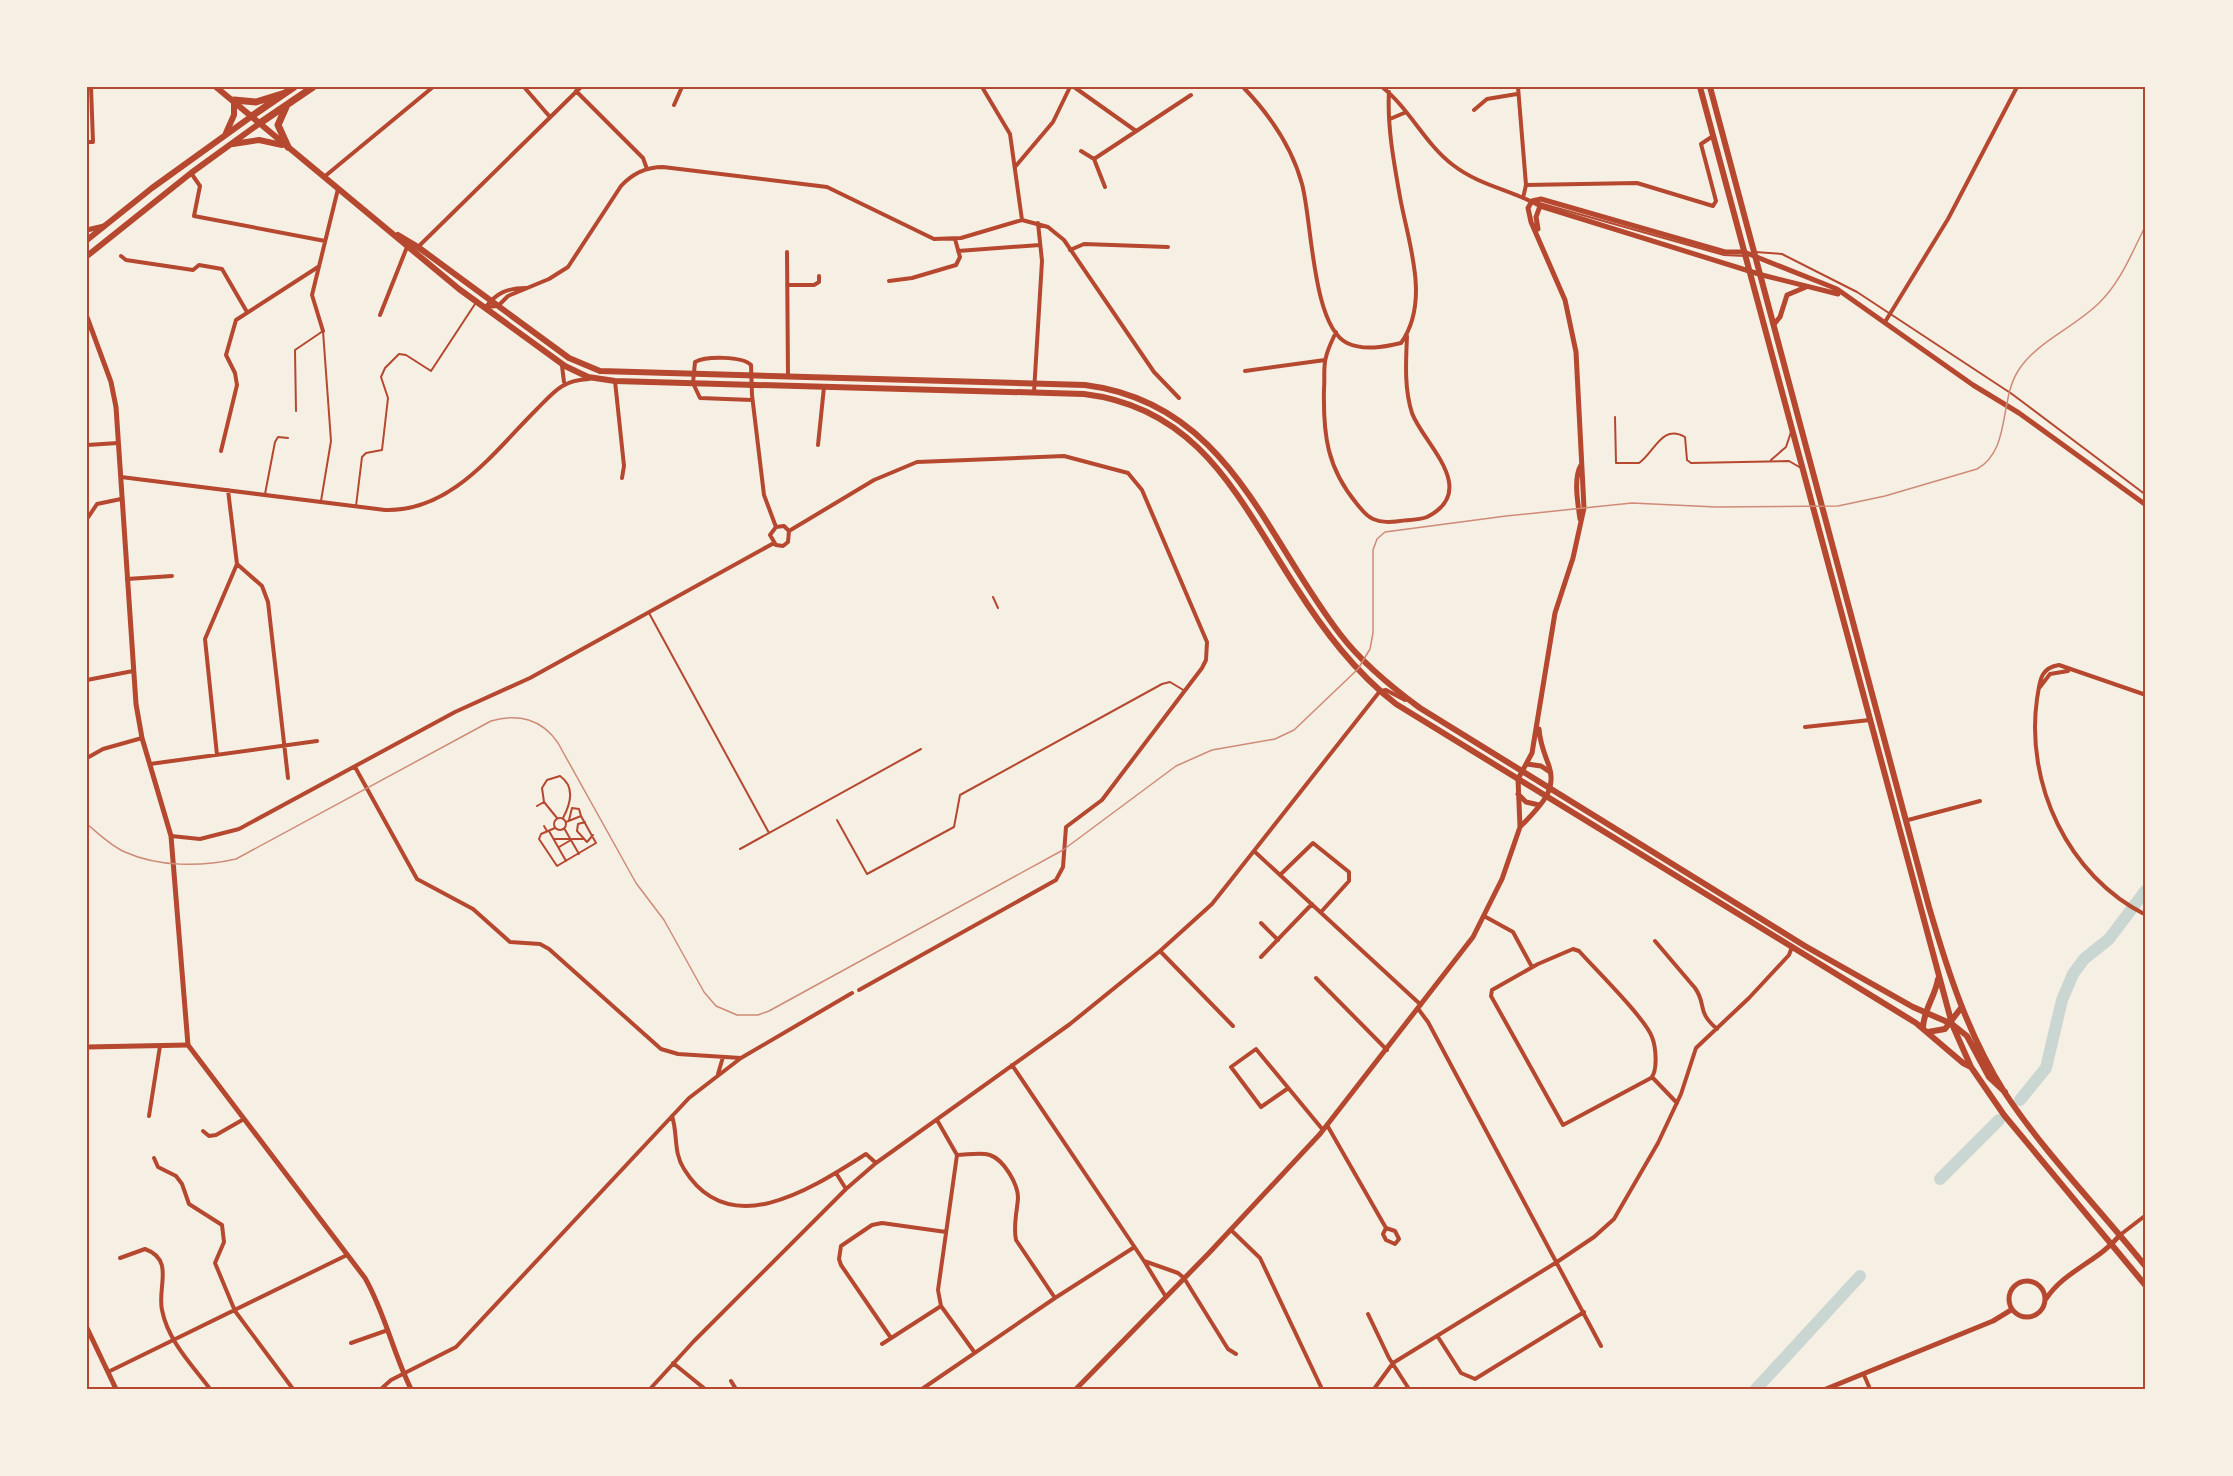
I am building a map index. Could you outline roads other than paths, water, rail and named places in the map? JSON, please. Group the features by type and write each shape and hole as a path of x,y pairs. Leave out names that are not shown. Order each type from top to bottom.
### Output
{"highway":[{"path":"252,116 294,87"},
{"path":"260,123 313,87"},
{"path":"234,100 256,102 285,93"},
{"path":"288,105 278,125 288,147"}],"main road":[{"path":"216,87 391,231 407,247 477,302 561,363 595,378 615,381 1084,394 1124,402 1161,417 1193,441 1228,481 1329,636 1380,691 1417,718 1925,1029 1963,1063 1971,1067"},
{"path":"1700,87 1751,255 1762,275 1942,951 1960,1008 2005,1092 2024,1119 2146,1267"},
{"path":"1710,87 1751,255 1749,269 1952,1024 1971,1067 2014,1127 2146,1286"},
{"path":"226,134 234,115 234,100"},
{"path":"87,240 252,116"},
{"path":"87,256 191,173 260,123"},
{"path":"230,144 259,140 288,147"},
{"path":"1520,827 1518,779 1527,764 1539,724 1555,613 1573,558 1584,508 1576,352 1562,293 1528,208 1532,201 1541,199 1725,252 1751,255 1831,286 1991,397 2019,413 2146,505"},
{"path":"1538,234 1536,217 1540,206 1749,269 1762,275 1845,295"},
{"path":"87,230 106,225"},
{"path":"391,231 418,247 569,358 587,367 613,372 694,375 1085,385 1124,393 1157,405 1193,430 1230,468 1341,634 1384,681 1420,708 1805,946 1924,1012 1952,1024 1967,1036 1989,1077 2005,1092"},
{"path":"1775,323 1780,317 1787,295 1798,288 1814,287"},
{"path":"87,317 114,392 133,671 142,738 171,836 188,1045 348,1254 375,1295 411,1389"},
{"path":"1076,1389 1231,1230 1325,1127 1420,1008 1473,937 1502,879 1520,827 1551,789 1551,773 1540,746 1539,724"},
{"path":"1527,764 1541,766 1551,773"},
{"path":"1518,794 1526,802 1539,805"},
{"path":"1925,1029 1924,1012 1934,997 1938,976"},
{"path":"1925,1029 1946,1029 1952,1024 1960,1008"},
{"path":"87,1047 188,1045"},
{"path":"2056,1284 2042,1286 2029,1281 2017,1286 2009,1295 2011,1310 2023,1318 2032,1316 2043,1307 2056,1284 2112,1245 2120,1235"},
{"path":"2042,1286 2046,1299"},
{"path":"1826,1389 1993,1321 2011,1310"},
{"path":"87,1328 116,1389"}],"street":[{"path":"87,142 93,142 91,87"},
{"path":"324,177 434,87"},
{"path":"524,87 550,117"},
{"path":"418,247 581,87"},
{"path":"674,105 682,87"},
{"path":"982,87 1006,125 1016,167 1022,220"},
{"path":"1016,167 1053,122 1072,87 1136,131"},
{"path":"1243,87 1278,131 1295,163 1305,198 1319,292 1324,311 1336,332 1347,343 1360,347 1401,343 1407,335"},
{"path":"1386,89 1394,87"},
{"path":"1518,87 1526,185 1523,198"},
{"path":"1886,322 1948,219 2017,87"},
{"path":"1336,332 1325,360 1323,423 1327,446 1337,476 1366,515 1374,520 1384,523 1426,518 1439,508 1449,489 1445,466 1436,449 1420,431 1412,413 1406,378 1407,335 1417,295 1396,175 1386,89"},
{"path":"1386,89 1456,167 1488,186 1540,206"},
{"path":"576,91 643,158 647,169"},
{"path":"1474,110 1487,99 1517,94"},
{"path":"1094,159 1191,95"},
{"path":"1390,119 1405,112"},
{"path":"1526,185 1636,183 1713,206 1716,201 1701,144 1713,135"},
{"path":"1081,152 1094,159 1106,187"},
{"path":"485,308 498,306 508,296 549,279 568,267 621,186 630,177 647,169 668,167 823,186 926,236 955,239 1022,220 1038,223 1059,235 1154,372 1179,398"},
{"path":"191,173 200,186 194,216 325,241"},
{"path":"323,331 312,295 338,188"},
{"path":"1034,392 1042,264 1038,223"},
{"path":"889,281 954,267 959,260 955,239"},
{"path":"1070,250 1084,244 1168,247"},
{"path":"958,252 1040,245"},
{"path":"380,315 407,247"},
{"path":"787,252 788,377"},
{"path":"121,256 126,260 193,270 199,265 222,269 247,312"},
{"path":"221,451 237,385 235,373 226,352 236,320 318,267"},
{"path":"787,285 814,285 819,282 819,276"},
{"path":"485,308 503,291 527,288"},
{"path":"1245,371 1325,360"},
{"path":"752,400 701,399 696,394 693,383 697,361 748,362 752,376 752,400 764,495 776,527"},
{"path":"561,363 565,372 564,383"},
{"path":"121,477 356,506 405,509 423,506 447,494 564,383 595,378"},
{"path":"615,381 624,466 622,478"},
{"path":"818,445 824,387"},
{"path":"87,445 119,443"},
{"path":"789,531 867,484 917,462 1064,456 1123,471 1136,480 1142,490 1207,642 1206,660 1102,800 1066,827 1063,867 1056,880 859,990"},
{"path":"217,755 206,633 237,564 228,490"},
{"path":"87,519 97,504 121,499"},
{"path":"784,526 789,531 790,539 786,544 780,546 774,543 770,535 776,527 784,526"},
{"path":"171,836 200,839 239,829 455,712 530,678 774,543"},
{"path":"237,564 262,586 268,602 288,778"},
{"path":"126,579 172,576"},
{"path":"2146,695 2059,665 2046,670 2039,681 2035,741 2048,803 2077,857 2096,878 2126,903 2146,915"},
{"path":"2039,690 2049,674 2060,670 2072,671"},
{"path":"87,680 133,671"},
{"path":"650,1389 846,1189 876,1163 1070,1024 1160,951 1212,904 1380,691 1386,690 1420,708"},
{"path":"1805,727 1870,720"},
{"path":"87,758 103,749 142,738"},
{"path":"150,764 284,748 317,741"},
{"path":"355,766 417,879 473,909 510,942 540,944 549,949 661,1049 741,1058"},
{"path":"1908,820 1980,801"},
{"path":"1280,875 1313,843 1349,872 1349,882 1321,912"},
{"path":"1254,851 1420,1008 1601,1346"},
{"path":"1261,957 1312,904"},
{"path":"1484,916 1513,932 1533,967"},
{"path":"1261,923 1278,940"},
{"path":"1655,941 1700,994 1702,1012 1717,1029"},
{"path":"1374,1389 1393,1363 1557,1262 1594,1237 1614,1219 1658,1143 1677,1103 1696,1048 1760,988 1789,955 1792,947"},
{"path":"1567,950 1578,951 1652,1038 1655,1069 1652,1077 1568,1124 1560,1123 1491,996 1492,990 1533,967 1567,950"},
{"path":"1160,951 1233,1026"},
{"path":"1316,978 1387,1050"},
{"path":"381,1389 404,1373 456,1347 672,1116 717,1075 741,1058 852,993"},
{"path":"149,1116 160,1046"},
{"path":"1287,1089 1261,1107 1231,1067 1256,1049 1287,1089 1325,1127 1386,1228 1395,1231 1399,1239 1395,1244 1386,1240 1383,1234 1386,1228"},
{"path":"717,1075 723,1057"},
{"path":"1012,1065 1133,1248 1144,1261 1166,1298"},
{"path":"1652,1077 1677,1103"},
{"path":"672,1116 677,1155 684,1169 703,1190 732,1204 766,1205 795,1196 866,1154 876,1163"},
{"path":"203,1131 209,1136 216,1135 245,1119"},
{"path":"938,1120 957,1155 938,1290 941,1306 975,1353"},
{"path":"957,1155 992,1156 1015,1183 1018,1198 1014,1231 1016,1240 1055,1298"},
{"path":"154,1158 158,1167 176,1176 182,1184 189,1204 222,1226 224,1242 215,1263 235,1311 293,1389"},
{"path":"836,1173 846,1189"},
{"path":"2120,1235 2146,1215"},
{"path":"891,1338 841,1265 838,1259 841,1246 872,1225 882,1223 946,1232"},
{"path":"1231,1230 1260,1258 1322,1389"},
{"path":"922,1389 1133,1248"},
{"path":"120,1258 145,1249 159,1259 164,1267 161,1308 174,1340 210,1389"},
{"path":"108,1372 348,1254"},
{"path":"1144,1261 1184,1278 1228,1349 1236,1354"},
{"path":"1150,1274 1158,1267"},
{"path":"882,1344 941,1306"},
{"path":"1438,1337 1461,1373 1475,1379 1584,1312"},
{"path":"1368,1314 1393,1363 1410,1389"},
{"path":"351,1343 388,1330"},
{"path":"673,1363 705,1389"},
{"path":"1864,1375 1870,1389"},
{"path":"731,1382 736,1389"}],"lane":[{"path":"1751,255 1782,254 1851,289 2012,394 2146,495"},
{"path":"356,506 362,457 366,453 382,450 388,398 381,377 385,368 399,354 406,355 431,371 477,302"},
{"path":"296,411 295,350 323,331"},
{"path":"321,501 331,441 323,331"},
{"path":"1615,417 1616,463 1619,464 1639,463 1661,438 1668,434 1685,437 1687,460 1691,463 1789,461 1803,470"},
{"path":"1771,460 1786,447 1792,429"},
{"path":"265,495 274,442 278,437 288,438"},
{"path":"2116,474 2117,486"},
{"path":"993,597 998,608"},
{"path":"650,613 769,833"},
{"path":"837,820 867,874 954,827 959,797 978,784 1162,684 1170,682 1185,691"},
{"path":"740,849 921,749"},
{"path":"579,854 564,828 566,820 570,808 570,790 560,776 543,785 544,802 557,818 566,820 581,816"},
{"path":"537,806 544,802"},
{"path":"564,828 548,831 539,839 557,866 595,845 593,835 579,809 570,808"},
{"path":"555,828 554,822 557,818"},
{"path":"585,822 576,827 583,839 588,842 593,835"},
{"path":"544,826 566,861"},
{"path":"554,839 583,839"},
{"path":"559,847 571,840"}],"waterway":[{"path":"2020,1100 2046,1068 2062,1000 2073,974 2084,959 2109,939 2146,890"},
{"path":"1940,1179 1999,1120"},
{"path":"1756,1389 1860,1276"}],"tram line":[{"path":"87,824 105,840 120,849 151,861 194,864 236,859 491,721 511,718 529,720 545,728 558,743 636,883 664,920 704,992 716,1006 737,1015 758,1015 1063,850 1176,766 1212,750 1275,739 1294,730 1358,669 1370,649 1373,633 1373,550 1377,539 1385,532 1632,503 1716,507 1838,506 1885,496 1977,469 1988,461 1995,450 2000,438 2008,396 2018,371 2035,351 2089,312 2107,295 2146,225"}]}
